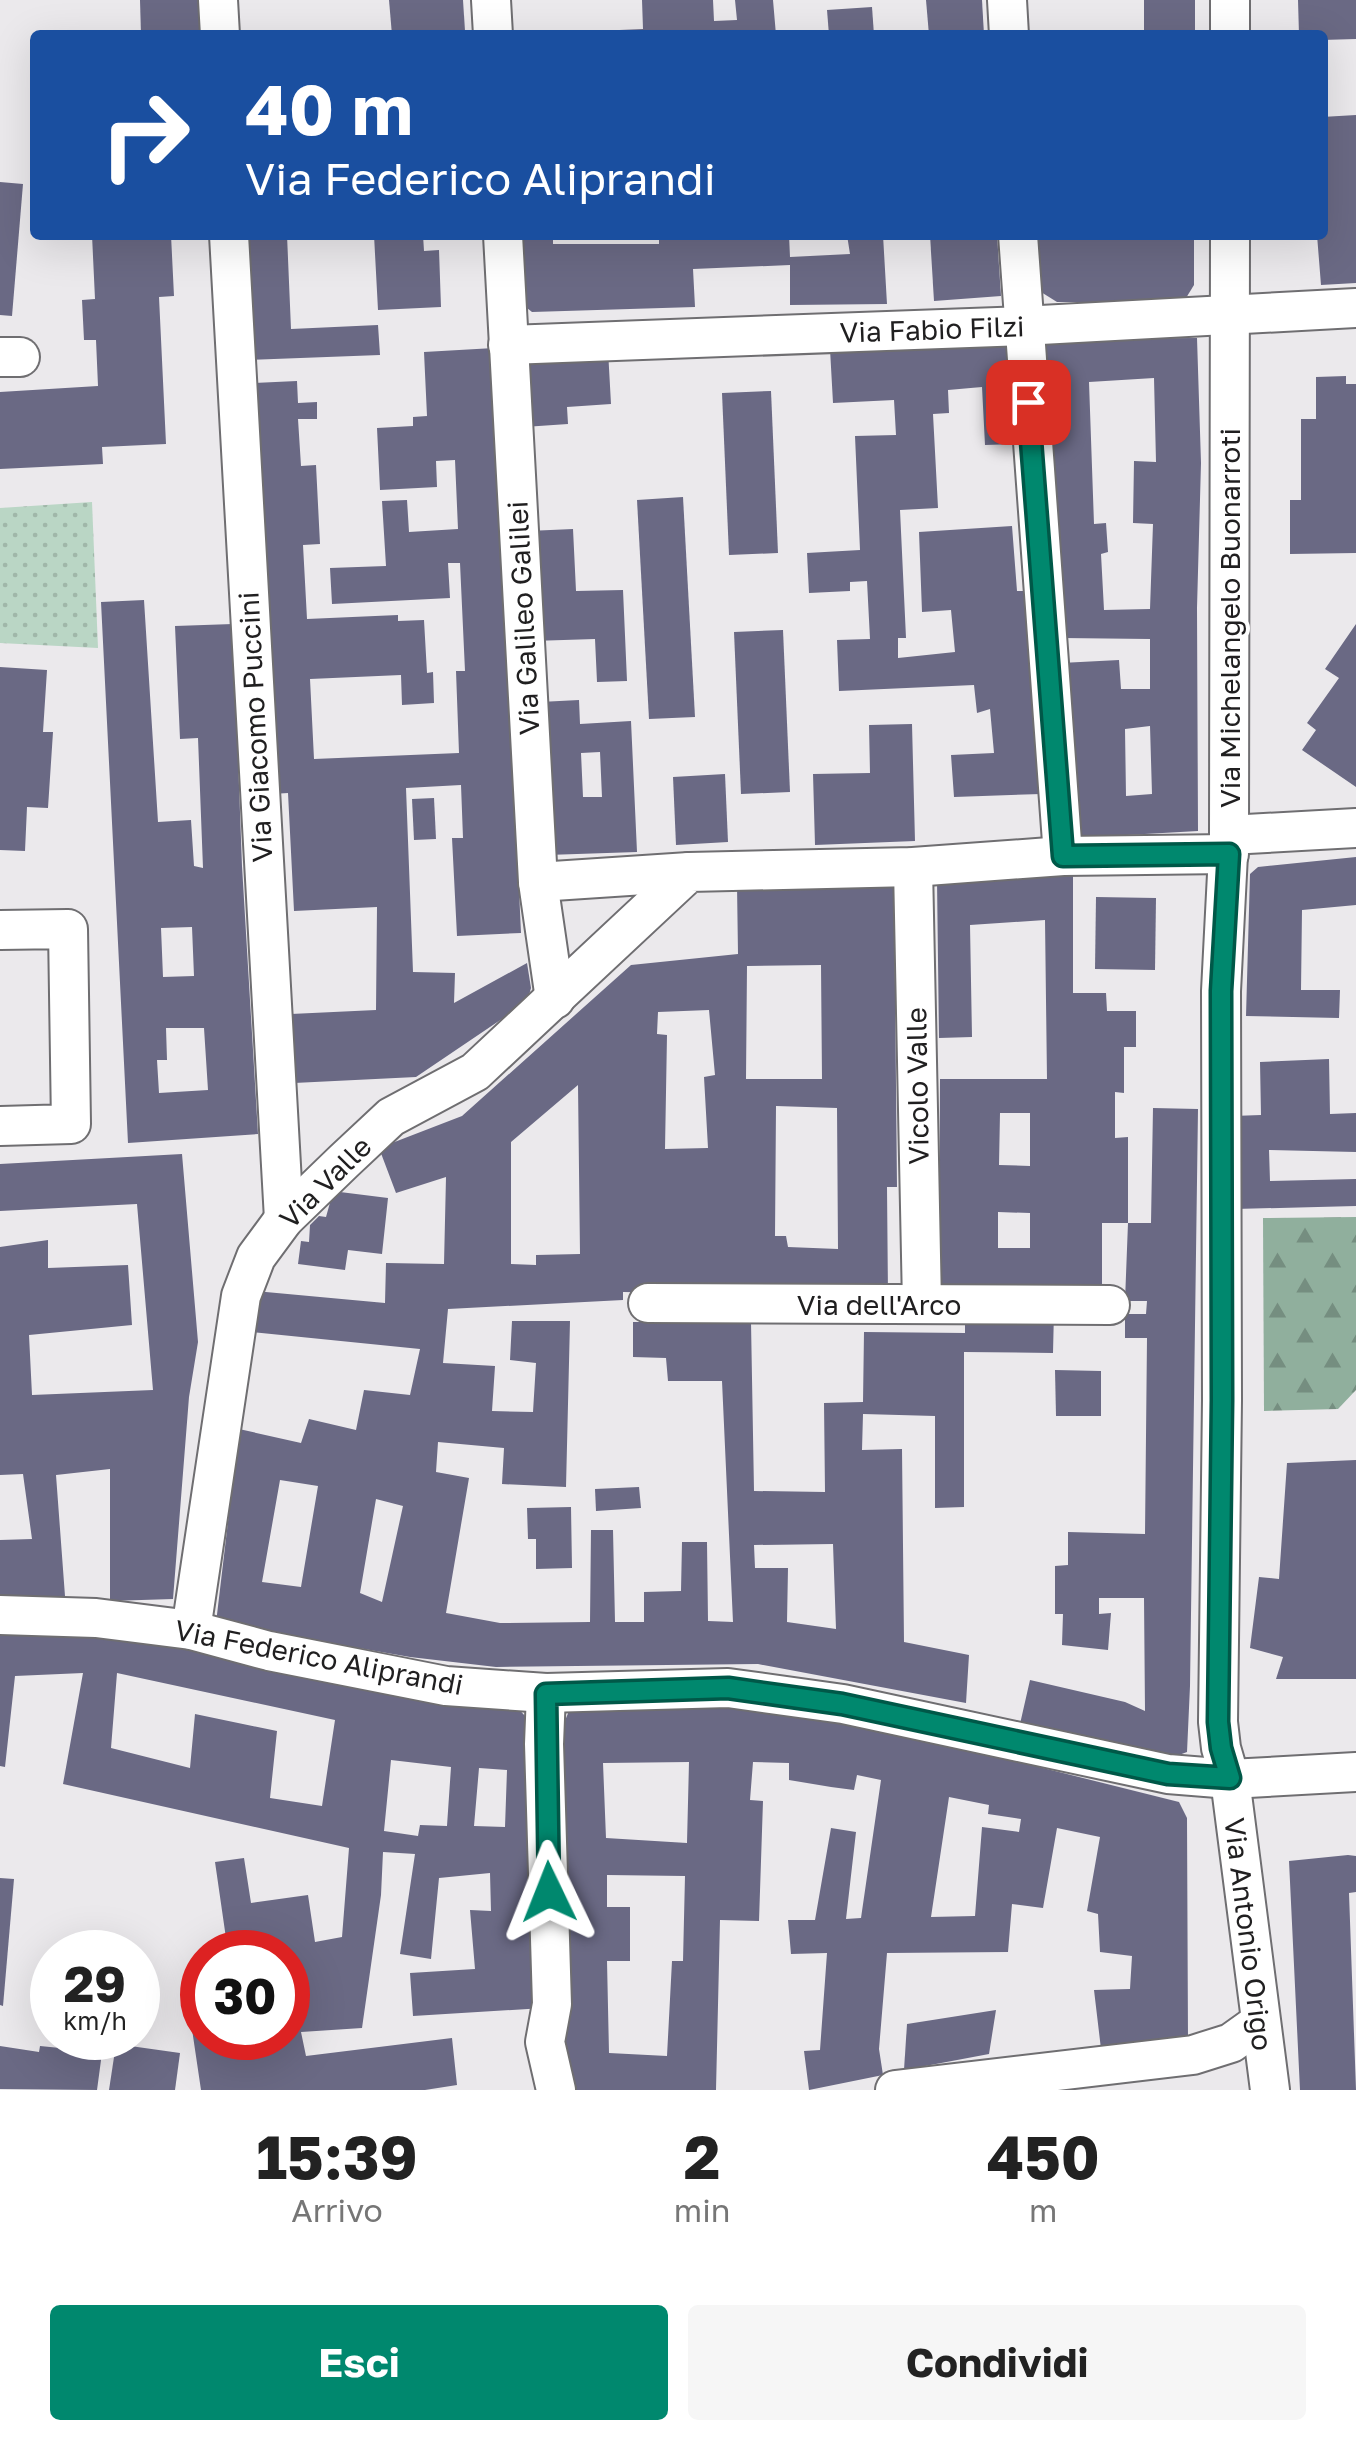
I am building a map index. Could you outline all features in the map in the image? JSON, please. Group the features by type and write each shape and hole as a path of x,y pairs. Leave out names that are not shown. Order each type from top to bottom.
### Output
{"street":[{"path":"218,0 220,30"},
{"path":"491,0 492,30"},
{"path":"1007,0 1008,30"},
{"path":"1230,0 1230,30"},
{"name":"Via Giacomo Puccini","path":"230,240 284,1219"},
{"name":"Via Galileo Galilei","path":"503,240 538,882 555,1000"},
{"path":"1018,240 1063,856"},
{"name":"Via Michelangelo Buonarroti","path":"1230,240 1229,845 1221,991 1218,1722 1230,1778"},
{"name":"Via Fabio Filzi","path":"508,345 1022,326 1356,308"},
{"path":"538,882 689,872 912,867 1229,845 1356,828"},
{"name":"Vicolo Valle","path":"912,867 922,1304"},
{"name":"Via Valle","path":"191,1630 241,1296 256,1256 284,1219 392,1117 476,1072 689,872"},
{"path":"0,930 68,929 70,1104 70,1124 0,1126"},
{"name":"Via dell'Arco","path":"648,1303 1110,1306"},
{"name":"Via Federico Aliprandi","path":"0,1615 96,1618 191,1630 270,1651 446,1686 546,1694 728,1688 842,1704 1168,1774 1230,1778 1356,1772"},
{"path":"546,1694 552,2004 545,2042 556,2090"},
{"name":"Via Antonio Origo","path":"1230,1778 1270,2090"},
{"path":"895,2090 1193,2054 1232,2044 1259,2023"}],"green space":[{"path":"92,502 98,648 0,643 0,508"},
{"path":"1356,1217 1356,1390 1338,1409 1264,1411 1263,1218"}],"building":[{"path":"140,0 203,0 204,30 141,30"},
{"path":"389,0 463,0 465,30 392,30"},
{"path":"642,0 713,0 714,21 737,20 735,0 773,0 776,30 619,30 643,29"},
{"path":"926,0 982,0 984,30 929,30"},
{"path":"1144,0 1195,0 1195,30 1144,30"},
{"path":"1298,0 1356,0 1356,39 1328,40 1328,30 1299,30"},
{"path":"872,7 874,30 829,30 827,10"},
{"path":"1356,115 1356,283 1321,285 1317,240 1328,240 1328,117"},
{"path":"0,182 23,184 12,316 0,315"},
{"path":"92,240 171,240 174,296 159,297 166,444 102,447 103,464 0,469 0,392 98,386 96,340 84,340 82,300 95,299"},
{"path":"243,240 287,240 291,329 378,325 380,355 249,360"},
{"path":"374,240 423,240 424,251 439,250 441,307 378,310"},
{"path":"517,240 659,244 659,240 789,240 790,257 850,254 848,240 883,240 887,304 790,305 790,265 693,269 695,307 532,312 522,304"},
{"path":"930,240 997,240 1001,296 934,301"},
{"path":"1038,240 1194,240 1194,285 1186,298 1154,302 1057,302 1041,292"},
{"path":"1197,338 1201,463 1198,831 1074,838 1061,663 1119,660 1121,689 1150,689 1150,639 1062,638 1042,339","holes":["1154,378 1156,462 1134,461 1133,523 1153,524 1150,609 1104,610 1101,554 1108,552 1106,523 1094,524 1089,382","1150,726 1152,794 1126,796 1125,729"]},
{"path":"1011,340 1017,444 985,445 982,387 948,390 949,413 933,414 938,508 900,510 906,638 898,638 898,658 955,652 951,610 922,612 919,532 1012,526 1017,591 1024,591 1041,794 954,797 951,755 994,753 990,709 977,713 974,685 839,691 837,640 870,639 867,581 850,582 850,591 809,593 807,553 860,550 855,436 896,435 894,400 833,403 830,349"},
{"path":"494,348 521,933 457,936 452,838 463,838 461,785 406,788 413,972 455,973 454,1003 527,963 531,988 527,1002 416,1077 294,1083 291,1014 376,1010 377,907 294,911 288,793 272,794 253,383 297,381 298,403 317,402 317,419 298,419 301,466 316,465 320,544 303,545 307,619 398,615 398,621 424,620 427,673 433,672 434,703 402,705 401,675 310,679 314,759 459,753 456,671 465,671 460,563 448,563 450,598 332,604 330,568 386,566 382,501 407,500 409,532 458,529 455,460 436,461 437,487 380,490 377,428 413,426 413,417 427,416 424,352"},
{"path":"608,350 611,404 567,407 568,424 524,427 521,368 535,354"},
{"path":"1346,376 1346,384 1356,384 1356,553 1290,554 1290,500 1301,500 1301,419 1316,419 1316,377"},
{"path":"771,391 778,553 729,555 722,393"},
{"path":"683,497 695,717 649,719 637,500"},
{"path":"573,529 576,591 623,590 627,681 597,682 595,639 532,641 528,531"},
{"path":"144,600 158,822 191,820 194,866 203,868 198,738 180,739 175,626 233,624 258,1134 128,1143 101,602","holes":["192,927 194,976 163,977 161,928","166,1028 204,1028 208,1090 159,1093 157,1060 167,1060"]},
{"path":"1356,624 1356,787 1302,750 1316,730 1307,723 1339,678 1325,669"},
{"path":"783,630 790,792 741,794 734,632"},
{"path":"0,667 47,670 43,732 53,732 48,808 27,807 25,851 0,850"},
{"path":"579,700 580,724 631,721 637,852 547,855 540,702","holes":["600,752 602,797 583,797 581,753"]},
{"path":"912,724 915,841 815,845 813,774 870,773 869,725"},
{"path":"725,774 728,842 676,845 673,777"},
{"path":"434,798 436,839 414,840 412,799"},
{"path":"1356,857 1356,905 1302,910 1301,990 1340,990 1339,1018 1246,1016 1250,874 1258,867"},
{"path":"1073,875 1073,993 1106,993 1107,1011 1136,1011 1136,1047 1124,1047 1124,1093 1115,1092 1115,1138 1128,1137 1128,1223 1102,1223 1102,1295 939,1294 940,1079 1047,1079 1045,920 970,925 972,1037 939,1038 937,880","holes":["1000,1113 1030,1113 1030,1166 999,1165","998,1212 1030,1213 1030,1248 998,1248"]},
{"path":"894,884 897,1187 887,1187 888,1296 623,1292 623,1300 448,1309 443,1363 495,1366 492,1411 533,1412 536,1363 510,1360 512,1321 570,1321 566,1487 502,1484 504,1448 438,1442 436,1472 469,1478 446,1613 500,1623 590,1622 591,1530 613,1530 615,1622 644,1622 644,1592 681,1591 682,1542 707,1542 708,1621 733,1622 722,1381 668,1381 666,1358 633,1357 633,1322 751,1322 754,1491 825,1492 824,1403 863,1402 864,1332 965,1333 965,1309 1054,1311 1053,1353 964,1352 964,1507 935,1508 935,1416 863,1414 862,1450 902,1449 904,1642 969,1655 966,1703 758,1664 496,1667 410,1657 216,1623 239,1429 301,1443 309,1419 356,1430 364,1390 410,1395 420,1349 251,1332 255,1291 385,1303 386,1263 444,1264 446,1177 396,1193 379,1148 462,1116 631,965 738,954 737,885","holes":["821,965 822,1079 746,1079 747,966","709,1010 715,1075 704,1077 708,1148 665,1149 667,1035 657,1034 658,1012","578,1085 580,1254 536,1255 536,1265 511,1264 511,1142","776,1106 837,1108 838,1249 788,1247 786,1236 775,1236","280,1480 318,1486 301,1587 262,1582","376,1499 403,1506 382,1602 360,1593","833,1544 836,1629 787,1622 788,1568 755,1568 754,1545"]},
{"path":"1096,897 1156,898 1155,970 1095,969"},
{"path":"1329,1059 1330,1114 1356,1113 1356,1152 1269,1150 1270,1181 1356,1179 1356,1206 1235,1209 1233,1116 1261,1115 1260,1062"},
{"path":"1153,1108 1198,1109 1190,1686 1187,1752 1171,1758 1020,1724 1030,1680 1125,1702 1145,1711 1144,1598 1099,1598 1099,1614 1111,1613 1108,1650 1062,1645 1063,1614 1055,1614 1055,1566 1068,1565 1068,1532 1145,1534 1147,1338 1125,1338 1125,1314 1146,1314 1147,1301 1125,1301 1128,1223 1151,1223"},
{"path":"182,1154 198,1342 189,1397 173,1599 110,1601 110,1469 56,1475 65,1596 0,1596 0,1540 32,1539 23,1474 0,1475 0,1247 48,1240 48,1268 128,1265 132,1325 29,1335 32,1395 153,1390 137,1204 0,1211 0,1164"},
{"path":"340,1192 388,1198 382,1254 348,1250 345,1270 298,1264 301,1241 309,1242 310,1225 319,1216 326,1217 331,1199"},
{"path":"1055,1370 1101,1371 1101,1416 1056,1416"},
{"path":"1356,1460 1356,1679 1276,1679 1283,1657 1250,1648 1259,1577 1279,1579 1287,1463"},
{"path":"639,1487 641,1508 596,1511 595,1489"},
{"path":"571,1507 572,1568 536,1569 536,1539 528,1539 527,1508"},
{"path":"0,1629 121,1636 515,1705 525,1716 544,2008 413,2016 410,1973 475,1969 470,1910 491,1911 490,1873 439,1878 431,1959 400,1954 415,1854 383,1852 381,1895 362,2028 310,2031 310,1930 225,1930 215,1862 244,1858 251,1903 308,1895 315,1942 342,1937 349,1848 63,1784 83,1673 15,1676 5,1767 0,1766","holes":["117,1673 335,1720 322,1806 270,1798 277,1731 195,1714 190,1768 111,1748","391,1760 451,1767 447,1826 420,1825 418,1836 384,1831","479,1768 507,1770 505,1827 474,1826"]},
{"path":"729,1703 839,1717 1179,1802 1187,1818 1188,2040 1101,2049 1094,1990 1130,1989 1132,1956 1100,1952 1098,1914 1087,1911 1100,1837 1057,1828 1043,1908 1012,1904 1008,1952 887,1953 879,2049 883,2075 809,2090 804,2051 820,2050 827,1953 791,1954 788,1920 815,1920 831,1828 856,1832 846,1919 861,1918 881,1780 857,1775 854,1790 831,1787 789,1780 789,1763 753,1762 750,1800 763,1801 759,1921 720,1920 716,2090 570,2090 562,2063 553,1750 571,1706","holes":["689,1762 687,1843 606,1838 603,1763","949,1797 989,1805 988,1814 1021,1819 1019,1832 982,1827 975,1916 931,1917","607,1875 685,1876 683,1961 672,1961 667,2056 609,2053 607,1961 630,1961 630,1907 607,1907"]},
{"path":"1356,1856 1356,1892 1349,1893 1356,2090 1300,2090 1289,1861"},
{"path":"0,1878 14,1879 3,2006 0,2005"},
{"path":"996,2010 989,2054 904,2070 907,2024"},
{"path":"452,2038 457,2085 425,2090 201,2090 197,2060 310,2060 310,2056"},
{"path":"0,2046 30,2051 30,2060 101,2060 97,2090 0,2089"},
{"path":"160,2050 180,2053 175,2090 109,2090 114,2060 160,2060"}],"route":[{"path":"549,1892 546,1694 728,1688 842,1704 1168,1774 1230,1778 1218,1722 1221,991 1229,854 1063,856 1028,402"}]}
